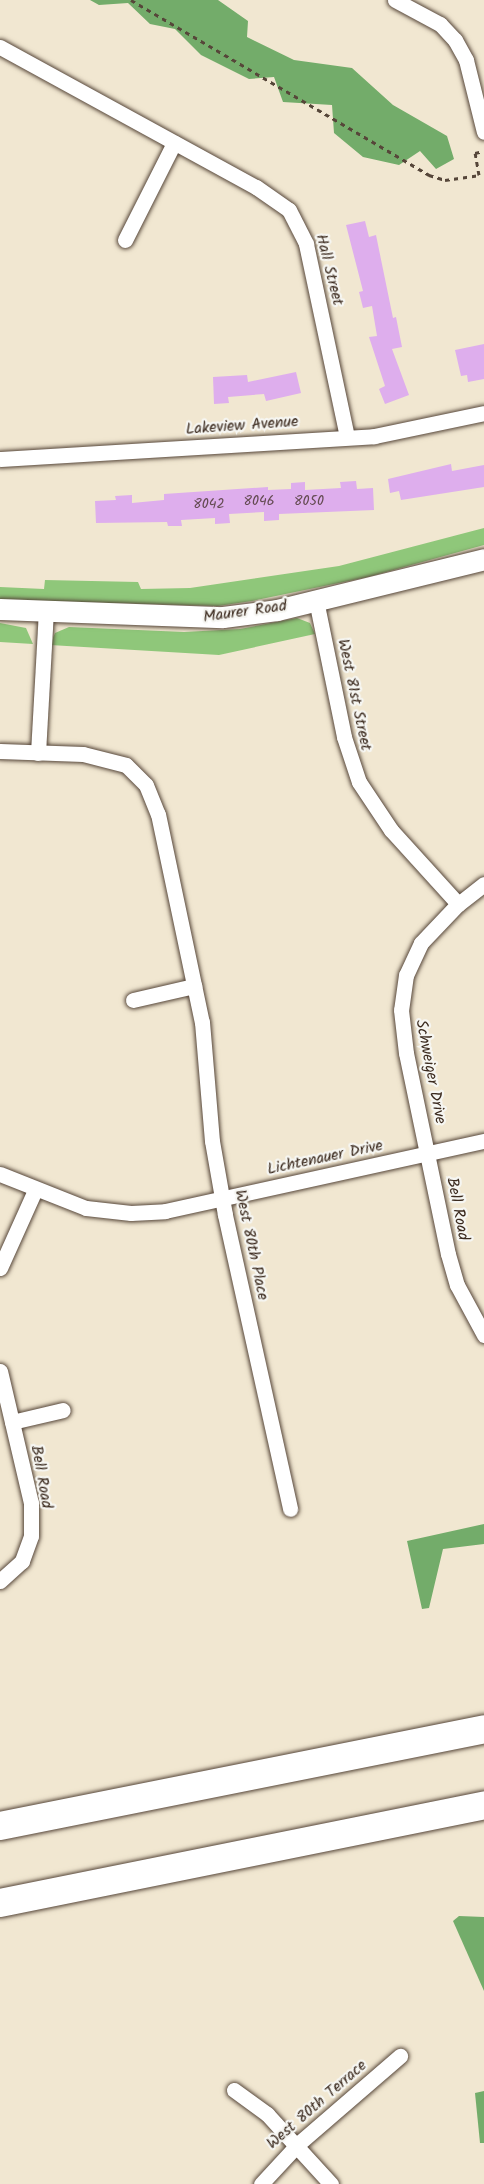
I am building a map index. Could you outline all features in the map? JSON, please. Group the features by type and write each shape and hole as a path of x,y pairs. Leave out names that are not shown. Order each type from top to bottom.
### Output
{"highway":[{"path":"0,1826 484,1729"},
{"path":"0,1903 484,1805"}],"street":[{"path":"395,0 440,24 455,40 466,60 484,132"},
{"name":"Hall Street","path":"0,47 276,199 298,224 347,437"},
{"path":"125,240 174,143"},
{"name":"Lakeview Avenue","path":"0,459 374,436 484,413"},
{"name":"Maurer Road","path":"0,609 199,619 255,614 484,559"},
{"name":"West 81st Street","path":"316,600 344,737 359,782 391,830 458,904"},
{"path":"38,753 46,612"},
{"name":"West 80th Place","path":"0,751 82,754 126,765 146,785 158,814 202,1022 212,1141 222,1198 290,1509"},
{"name":"Schweiger Drive","path":"428,1154 401,1028 402,992 412,958 421,943 458,904 484,884"},
{"path":"133,1000 194,986"},
{"name":"Lichtenauer Drive","path":"0,1174 35,1190 86,1208 130,1213 165,1211 484,1141"},
{"name":"Bell Road","path":"428,1154 451,1264 478,1329 484,1335"},
{"path":"0,1268 35,1190"},
{"path":"0,1371 12,1422 63,1410"},
{"name":"Bell Road","path":"0,1581 22,1561 31,1536 31,1503 12,1422"},
{"name":"West 80th Terrace","path":"261,2184 298,2144 400,2056"},
{"path":"234,2090 267,2114 298,2144 332,2184"}],"path":[{"path":"131,0 429,175 445,180 479,175 475,153 484,151"}],"green space":[{"path":"90,0 218,0 248,21 247,37 294,60 352,68 393,105 447,136 454,159 436,169 420,151 399,165 363,157 334,133 332,105 283,102 274,77 249,79 201,55 175,29 150,24 128,3 99,5"},
{"path":"484,528 484,545 368,577 252,601 218,606 0,600 0,587 44,589 45,580 138,582 141,589 190,588 339,566"},
{"path":"297,618 310,623 315,634 219,655 50,645 55,633 69,627 184,632 240,629"},
{"path":"0,623 26,628 33,644 0,642"},
{"path":"484,1524 484,1544 443,1549 429,1608 422,1609 407,1541"},
{"path":"459,1916 484,1917 484,1991 453,1921"},
{"path":"484,2091 484,2143 480,2143 475,2093"}],"building":[{"path":"365,221 369,237 376,235 393,318 396,317 402,347 392,349 409,395 385,404 379,389 385,386 369,337 377,336 372,306 363,308 359,292 363,291 346,225"},
{"path":"484,344 484,379 468,382 467,375 461,376 455,350"},
{"path":"296,372 301,393 266,401 264,394 228,397 229,403 214,404 213,377 247,375 248,382"},
{"path":"451,464 452,471 484,465 484,487 401,500 399,491 390,493 388,479"},
{"path":"356,481 357,489 373,488 374,510 279,514 279,520 264,521 264,512 229,514 230,523 215,524 215,518 181,520 182,526 168,526 167,522 96,523 95,501 116,500 115,496 132,495 132,503 164,500 164,494 268,487 268,490 291,489 291,483 305,482 305,490 341,488 340,482"}]}
